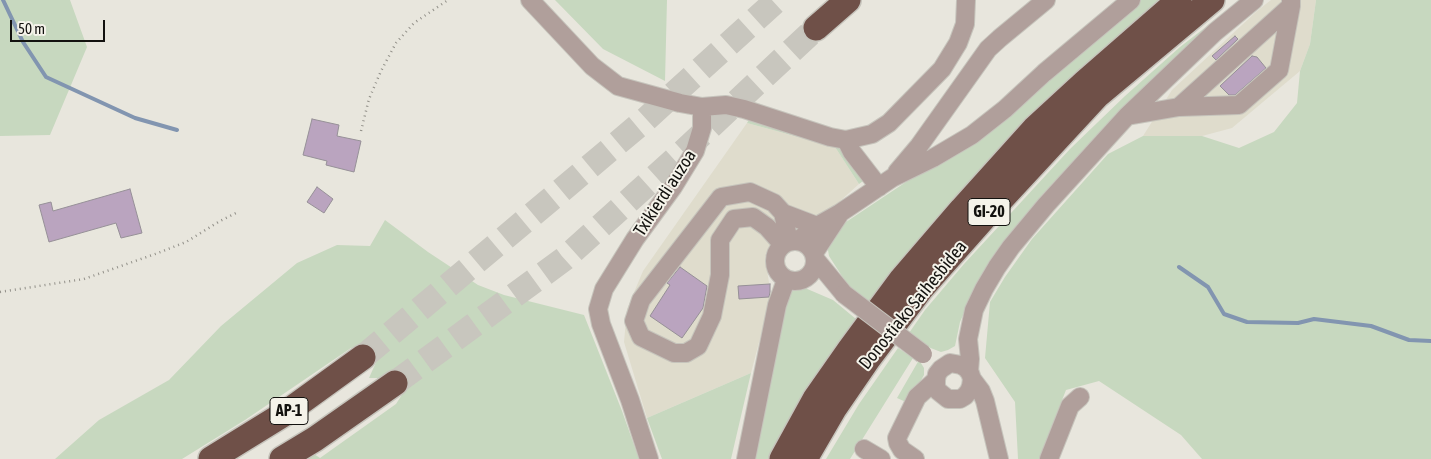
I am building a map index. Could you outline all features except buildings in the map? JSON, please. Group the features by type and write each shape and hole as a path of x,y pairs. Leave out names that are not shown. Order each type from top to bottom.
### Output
{"highway":[{"path":"816,28 848,0"},
{"name":"Donostiako Saihesbidea","path":"782,459 815,399 850,349 901,280 962,209 1034,129 1179,0"},
{"name":"Donostiako Saihesbidea","path":"805,459 834,408 921,289 1097,96 1212,0"},
{"name":"AP-1","path":"211,459 287,412 363,357"},
{"name":"AP-1","path":"282,459 315,439 395,383"}],"street":[{"path":"530,0 592,66 618,86 680,103 702,107 726,105 744,109 830,137 846,140 872,134 889,123 942,69 958,44 965,24 966,0"},
{"path":"886,182 919,146 993,51 1000,38 1046,0"},
{"path":"840,213 815,256 813,273 805,280 796,282 786,280 780,275 776,268 775,259 777,251 840,213 886,182 972,135 1005,109 1044,73 1131,0"},
{"path":"988,416 962,398 948,399 951,376 968,339 974,310 997,267 1046,205 1127,116 1215,32 1254,0"},
{"path":"1127,116 1179,107 1239,105 1280,70 1291,3"},
{"path":"1179,107 1291,3"},
{"name":"Txikierdi auzoa","path":"649,459 598,309 604,289 635,239 673,187 695,151 702,128 702,107"},
{"path":"846,140 852,152 886,182"},
{"path":"817,226 783,213 774,203 750,192 721,197 641,300 634,321 641,337 674,353 686,353 698,346 712,316 720,275 720,240 734,219 753,217 790,242 805,243 810,247 844,294 951,376 981,391 993,429 999,459"},
{"path":"783,213 790,242"},
{"path":"746,459 777,305 786,280"},
{"path":"805,280 844,294"},
{"path":"915,459 902,450 897,438 916,397 951,376"},
{"path":"1049,459 1070,406 1080,397"},
{"path":"864,449 881,459"}],"path":[{"path":"361,131 369,99 381,71 396,44 414,23 448,0"},
{"path":"0,292 84,279 186,242 236,213"}],"shaded area":[{"path":"1271,0 1316,0 1310,44 1300,71 1232,128 1202,136 1143,136 1172,90"},
{"path":"747,123 835,147 859,184 818,221 790,229 771,244 765,257 771,296 751,373 647,418 624,342 627,309 643,271"}],"green space":[{"path":"0,0 70,0 87,47 50,135 0,136"},
{"path":"555,0 667,0 665,81 603,49"},
{"path":"1139,0 1160,0 1102,50 1014,135 869,303 849,287 829,256 827,244 846,222 912,178"},
{"path":"1316,0 1431,0 1431,459 1202,459 1181,435 1099,381 1066,390 1039,459 1018,459 1015,402 985,358 990,302 1005,277 1032,239 1108,154 1143,136 1202,136 1239,148 1274,132 1297,103 1300,71 1310,44"},
{"path":"1237,3 1117,115 1042,195 999,249 976,286 960,322 955,346 941,352 928,347 909,333 925,310 964,264 1070,149 1180,47"},
{"path":"751,116 839,146 866,179 859,184 835,147 747,123"},
{"path":"385,220 428,252 478,285 504,295 584,315 639,459 305,459 314,454 320,458 396,404 403,393 393,378 369,378 377,360 368,346 351,348 245,420 182,459 55,459 99,420 169,380 221,326 297,263 337,245 370,246"},
{"path":"805,288 833,300 856,319 827,360 782,431 768,459 753,459 787,299 793,290"},
{"path":"898,348 913,358 850,459 826,459 859,404"},
{"path":"919,360 924,368 924,375 908,403 897,398"},
{"path":"751,373 731,459 662,459 647,418"}],"waterway":[{"path":"3,0 23,42 46,77 135,118 177,130"},
{"path":"1179,267 1208,287 1224,314 1247,322 1298,323 1314,319 1371,326 1409,340 1431,341"}],"tunnel":[{"path":"363,357 645,120 777,0"},
{"path":"395,383 564,259 816,28"}]}
